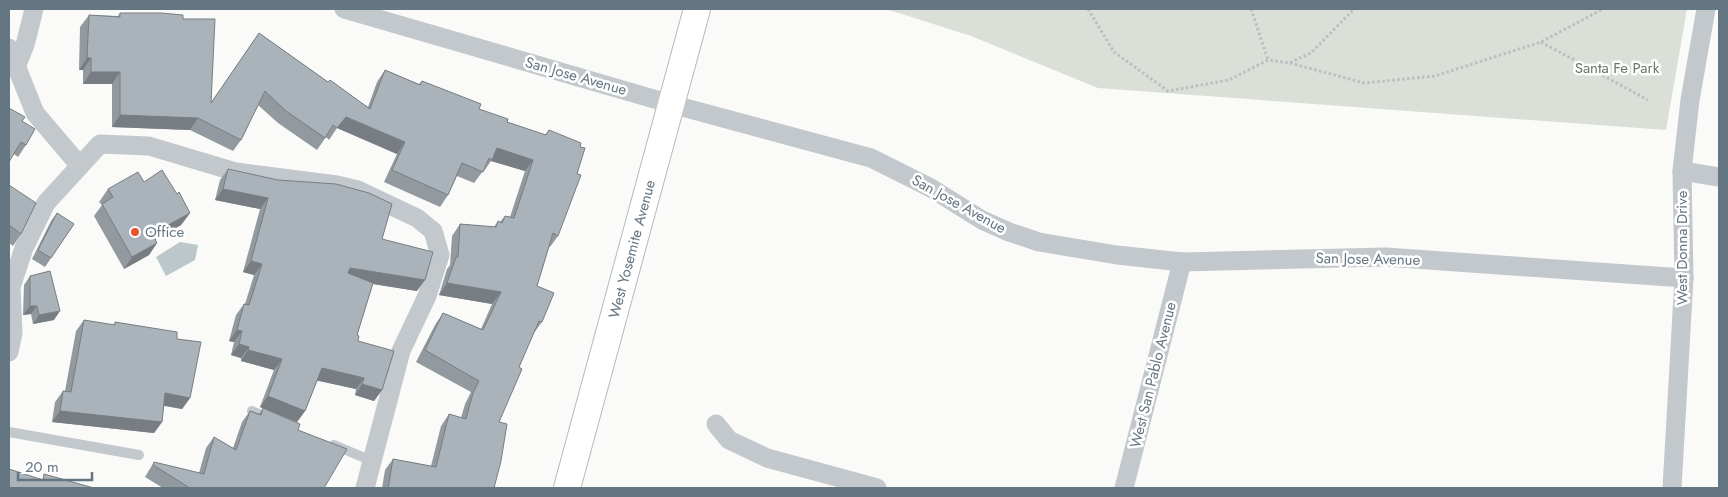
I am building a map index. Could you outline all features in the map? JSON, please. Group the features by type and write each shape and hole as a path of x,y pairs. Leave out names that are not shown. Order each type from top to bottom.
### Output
{"main road":[{"name":"West Yosemite Avenue","path":"567,488 697,9"}],"street":[{"path":"16,67 26,45 34,9"},
{"name":"San Jose Avenue","path":"344,9 671,104 871,158 931,188 982,220 1039,242 1117,256 1182,262 1386,257 1684,278"},
{"name":"West Donna Drive","path":"1672,488 1684,278 1682,171 1690,100 1706,9"},
{"path":"9,48 35,113 80,166"},
{"path":"9,352 13,333 11,287 24,248 46,203 100,144 149,146 236,172 337,185 358,190 417,218 433,231 440,255 426,296 401,351 365,488"},
{"path":"1682,171 1719,177"},
{"name":"West San Pablo Avenue","path":"1124,488 1182,262"},
{"path":"716,424 729,440 767,458 877,488"}],"lane":[{"path":"252,411 280,423"},
{"path":"9,432 139,455"},
{"path":"326,442 372,462"}],"path":[{"path":"1088,9 1114,52 1168,91 1229,80 1268,60 1289,63 1364,83 1435,76 1541,42 1603,9"},
{"path":"1251,9 1268,60"},
{"path":"1289,63 1311,53 1354,9"},
{"path":"1541,42 1648,100"}],"green space":[{"name":"Santa Fe Park","path":"886,9 1687,9 1666,130 1098,88 971,36"}],"shaded area":[{"path":"180,242 198,245 195,260 166,276 156,257"}],"building":[{"path":"120,13 161,13 183,15 183,19 215,19 211,103 259,33 370,109 385,70 420,85 422,81 481,104 479,109 508,119 507,122 546,135 549,130 581,143 580,147 585,148 577,174 581,175 558,236 553,233 537,286 554,293 542,322 539,321 519,367 522,369 499,422 507,424 494,488 388,488 393,459 436,467 449,414 466,419 473,393 479,381 425,350 443,313 483,330 501,292 447,283 456,257 458,257 460,224 496,227 498,221 502,223 505,216 514,218 533,160 497,148 492,160 489,158 483,172 462,163 448,195 392,170 405,142 346,117 337,128 333,125 325,138 286,111 265,91 241,140 198,118 120,115 120,72 91,72 91,58 87,58 89,15 120,17"},
{"path":"9,108 25,117 22,121 35,129 26,145 21,142 9,162"},
{"path":"228,169 278,180 336,184 369,193 392,204 382,239 433,252 425,280 350,268 348,273 373,283 357,335 359,336 358,341 394,351 382,390 362,384 364,378 322,368 305,411 268,396 282,359 248,350 249,347 239,344 242,331 237,330 244,304 249,305 262,264 251,261 268,198 223,189"},
{"name":"Office","path":"162,170 177,194 179,192 190,213 152,234 157,243 132,257 102,204 113,197 108,189 138,172 144,182"},
{"path":"9,185 36,203 21,234 9,225"},
{"path":"57,213 74,224 51,258 38,250"},
{"path":"50,271 60,311 39,315 37,306 30,306 30,276"},
{"path":"84,320 115,325 115,322 177,332 177,339 201,342 190,398 165,393 162,422 60,411 63,391 71,392"},
{"path":"263,408 300,424 298,430 347,449 324,488 190,488 153,465 154,462 204,474 214,437 236,450 250,411 261,415"},
{"path":"9,469 43,480 44,474 94,488 9,488"}],"place":[{"name":"Office","path":"135,232"}]}
